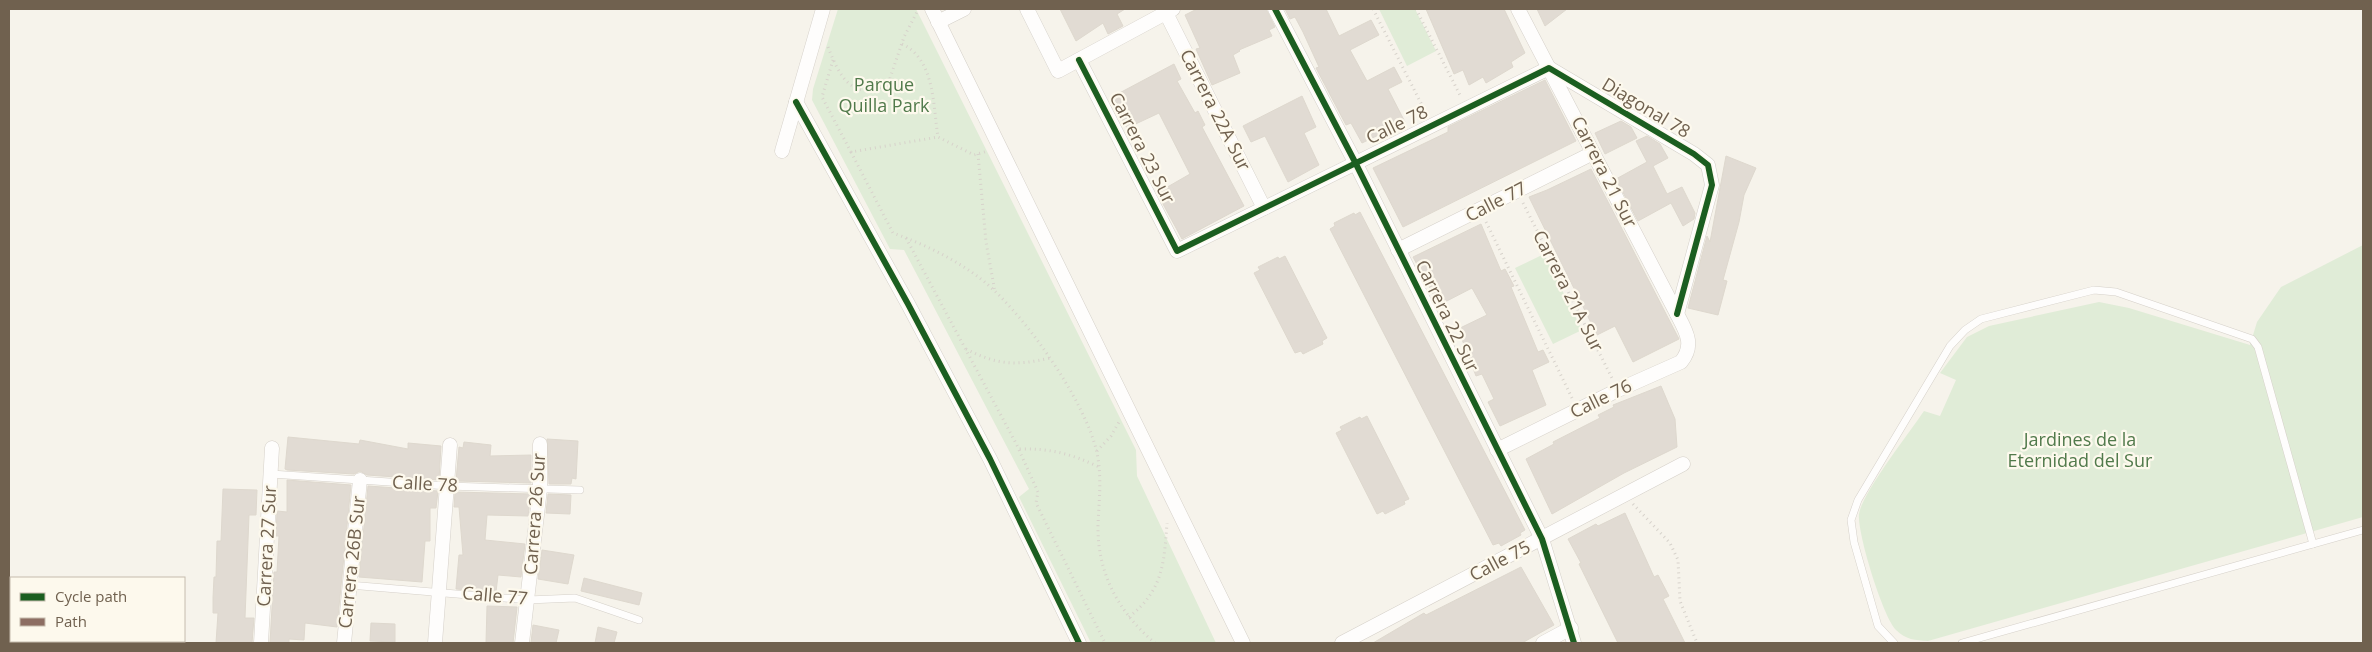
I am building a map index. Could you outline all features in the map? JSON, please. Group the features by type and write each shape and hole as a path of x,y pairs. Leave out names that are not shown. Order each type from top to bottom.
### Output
{"street":[{"path":"782,151 823,9"},
{"path":"932,9 1243,643"},
{"path":"938,22 964,9"},
{"path":"1027,9 1058,71 1170,11"},
{"name":"Carrera 22 Sur","path":"1276,9 1355,162 1542,539 1571,628 1574,643"},
{"name":"Carrera 21 Sur","path":"1518,9 1688,336"},
{"name":"Carrera 22A Sur","path":"1170,11 1264,208"},
{"name":"Carrera 23 Sur","path":"1079,60 1177,251"},
{"name":"Calle 78","path":"1177,251 1432,124 1550,68"},
{"name":"Diagonal 78","path":"1550,68 1694,154 1708,165 1712,185 1677,314"},
{"path":"796,102 908,304 990,459 1079,643"},
{"name":"Calle 77","path":"1398,250 1480,211 1593,152"},
{"name":"Calle 76","path":"1497,450 1618,390 1681,362 1687,355 1690,346 1688,336"},
{"path":"435,643 450,444"},
{"name":"Carrera 26 Sur","path":"522,643 540,489 540,444"},
{"name":"Carrera 27 Sur","path":"261,643 272,448"},
{"name":"Calle 75","path":"1342,643 1683,464"},
{"name":"Carrera 26B Sur","path":"344,643 348,585 360,480"},
{"path":"1543,643 1571,628"}],"lane":[{"path":"1894,643 1878,626 1854,542 1851,520 1858,500 1950,346 1965,330 1982,319 2094,290 2116,292 2252,339 2258,347 2313,544"},
{"name":"Calle 78","path":"271,474 448,486 580,490"},
{"path":"1962,643 2363,530"},
{"name":"Calle 77","path":"348,585 439,591 528,600 575,598 639,620"}],"path":[{"path":"828,45 840,75 858,90 880,88 888,84 902,44 918,9"},
{"path":"1373,9 1432,124"},
{"path":"1416,9 1466,108"},
{"path":"902,44 910,48 921,58 927,71 938,137"},
{"path":"833,60 822,97 893,233 956,261 979,277 1014,311 1050,358 1072,394 1097,451 1100,468 1100,553 1115,599 1129,617 1155,643"},
{"path":"851,152 938,137 967,153 978,154 1000,148"},
{"path":"978,154 986,242 995,293"},
{"path":"1480,211 1578,410"},
{"path":"906,238 1019,449 1038,492 1036,503 1105,643"},
{"path":"965,349 1003,364 1032,362 1050,358"},
{"path":"1097,451 1112,436 1126,407"},
{"path":"1019,449 1053,450 1077,456 1100,468"},
{"path":"1624,495 1670,543 1678,560 1680,601 1697,643"},
{"path":"1129,617 1150,597 1156,587 1165,556 1168,521"}],"green space":[{"name":"Parque Quilla Park","path":"838,9 916,9 1136,450 1137,476 1216,643 1091,643 1019,497 1029,489 904,250 890,249 812,100 813,89"},
{"path":"1379,9 1415,9 1436,51 1407,66"},
{"name":"Jardines de la Eternidad del Sur","path":"2363,245 2363,517 1928,641 1907,638 1896,630 1884,609 1866,556 1859,524 1859,514 1868,492 1924,411 1940,416 1956,380 1940,373 1967,337 1989,326 2099,302 2129,308 2250,345 2257,322 2281,287"},
{"path":"1544,254 1582,330 1553,344 1515,268"}],"building":[{"path":"1060,9 1125,9 1117,14 1123,26 1108,34 1103,23 1076,41"},
{"path":"1197,9 1266,9 1275,27 1269,30 1272,36 1239,50 1233,55 1240,73 1212,85 1196,49 1200,48 1185,15"},
{"path":"1285,9 1326,9 1339,36 1371,20 1379,35 1350,50 1367,81 1394,67 1402,82 1388,89 1405,122 1362,143 1351,123 1346,125 1316,68 1319,67 1303,32 1295,17 1290,19"},
{"path":"1426,9 1504,9 1525,53 1511,62 1513,67 1486,83 1483,77 1469,85 1463,70 1454,74"},
{"path":"1537,9 1567,9 1545,26"},
{"path":"1174,64 1181,79 1177,81 1195,113 1198,111 1205,125 1202,127 1244,206 1182,239 1157,193 1190,174 1159,113 1127,128 1110,98"},
{"path":"1545,80 1576,141 1403,227 1373,168 1448,132 1448,127"},
{"path":"1302,96 1316,127 1304,133 1319,165 1288,182 1265,136 1251,142 1243,126"},
{"path":"1621,121 1631,127 1637,138 1605,154 1595,133"},
{"path":"1647,136 1660,144 1668,158 1653,166 1667,194 1682,187 1695,213 1694,219 1683,226 1671,203 1638,221 1616,179 1647,162 1636,141"},
{"path":"1726,156 1756,168 1744,195 1739,222 1723,280 1727,281 1718,315 1688,308 1707,236 1710,242"},
{"path":"1591,169 1679,339 1633,362 1615,326 1597,335 1529,197"},
{"path":"1360,212 1525,530 1520,533 1521,535 1501,546 1499,543 1493,545 1330,229 1335,226 1334,223"},
{"path":"1481,224 1501,271 1505,269 1514,286 1511,287 1538,352 1543,350 1549,362 1532,370 1546,405 1500,426 1488,402 1494,399 1482,374 1476,376 1458,329 1487,315 1472,288 1439,305 1413,257"},
{"path":"1285,256 1327,338 1322,341 1323,344 1303,354 1301,351 1295,353 1254,273 1260,270 1258,267 1278,257 1279,259"},
{"path":"1661,386 1675,419 1677,447 1624,473 1552,514 1526,459 1554,444 1553,442 1600,418 1598,415 1614,407 1613,405"},
{"path":"1367,416 1409,499 1404,501 1405,504 1385,514 1383,511 1377,514 1336,433 1342,430 1340,427 1360,417 1361,419"},
{"path":"288,437 359,444 360,440 408,449 408,443 441,446 439,480 367,475 360,471 354,474 287,470 285,469"},
{"path":"547,439 578,441 576,479 572,478 571,484 549,484"},
{"path":"464,442 491,445 490,456 531,455 531,483 456,481 459,447 463,448"},
{"path":"287,480 351,485 337,627 305,623 304,640 289,639 289,643 270,643 274,572 277,572 279,536 276,536 277,511 287,512"},
{"path":"368,486 438,491 436,508 430,508 430,541 425,541 422,582 359,577"},
{"path":"223,489 257,490 256,515 249,515 245,618 254,618 252,643 216,643 218,613 213,613 213,598 214,577 216,577 217,541 221,541"},
{"path":"455,492 531,494 528,516 487,515 485,540 525,544 521,577 498,575 496,592 456,589 459,555 463,555 459,507 454,507"},
{"path":"548,494 571,495 570,514 546,513"},
{"path":"1625,513 1654,577 1658,575 1669,596 1663,599 1685,643 1618,643 1579,564 1581,563 1568,539 1596,524 1598,526"},
{"path":"542,550 574,555 568,584 538,579"},
{"path":"1521,567 1554,625 1522,643 1373,643 1424,613 1426,615"},
{"path":"584,578 642,593 639,605 581,591"},
{"path":"487,606 517,607 513,643 486,643"},
{"path":"371,623 395,624 395,642 370,641"},
{"path":"533,625 559,630 556,643 531,643"},
{"path":"598,627 617,632 614,643 595,643"}],"cycle path":[{"path":"1275,9 1355,162 1542,539 1574,643"},
{"path":"1079,60 1177,251 1549,68 1694,154 1708,165 1712,185 1677,314"},
{"path":"796,102 908,304 990,459 1079,643"}]}
